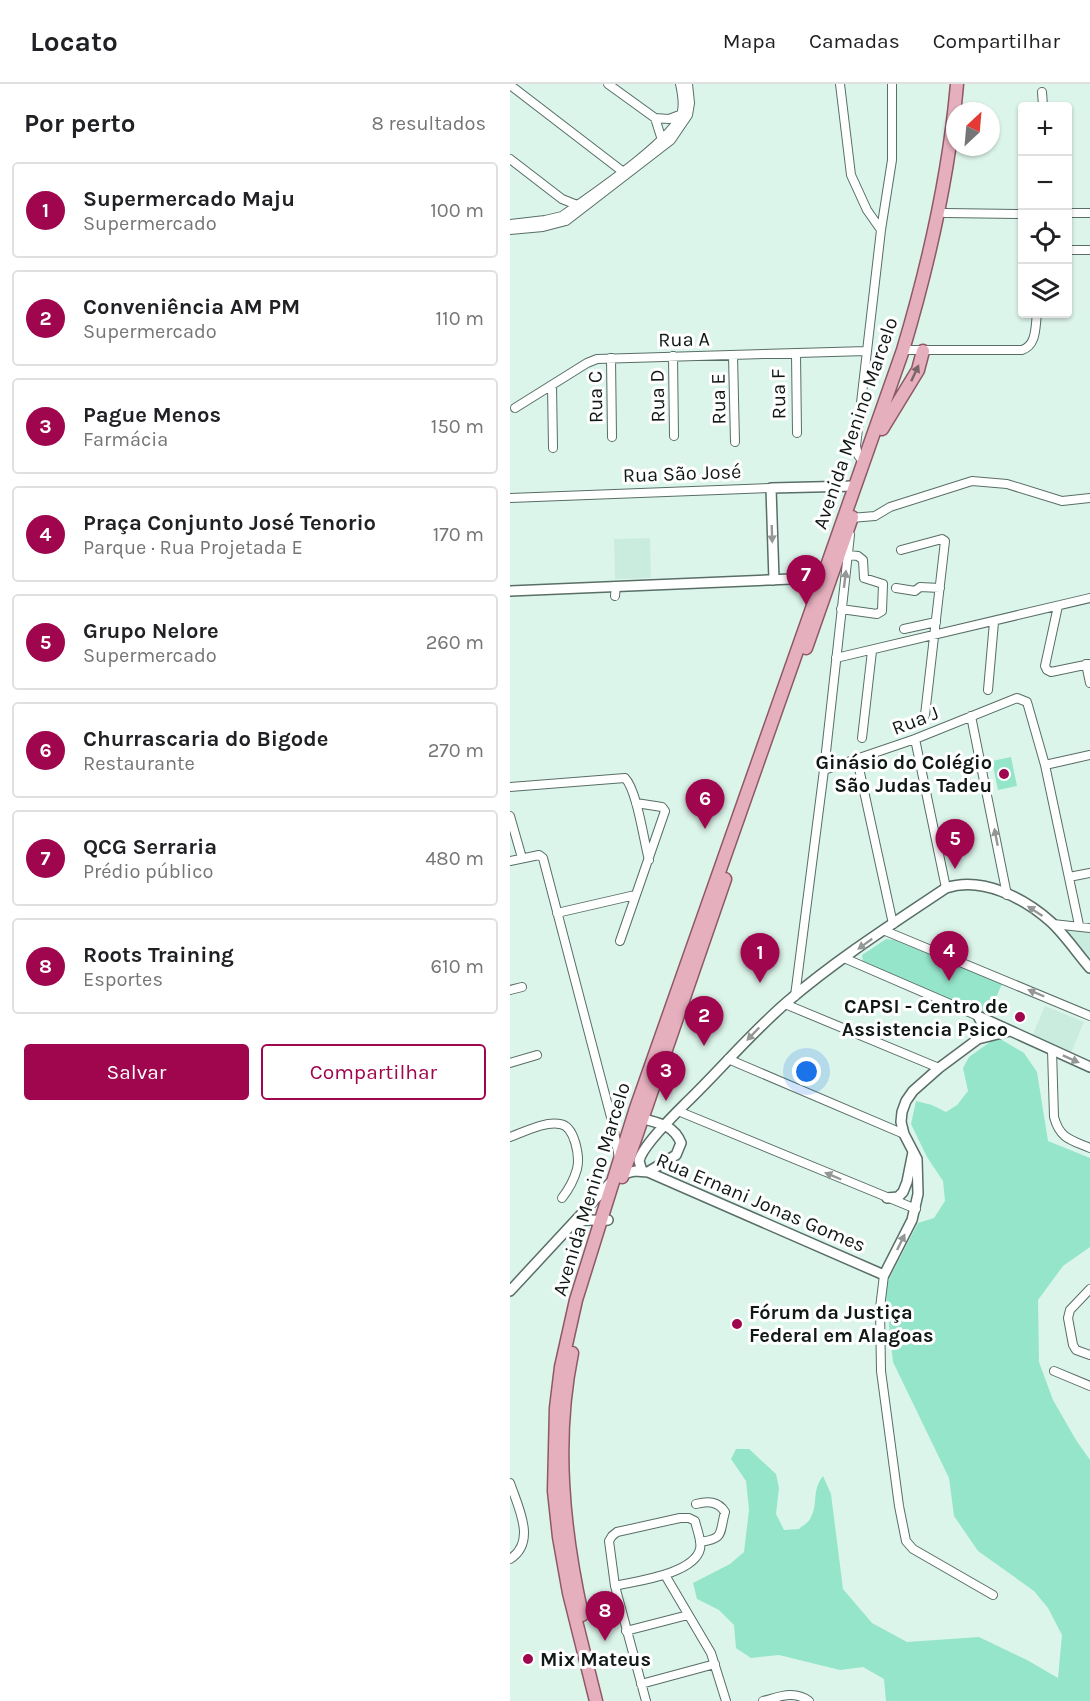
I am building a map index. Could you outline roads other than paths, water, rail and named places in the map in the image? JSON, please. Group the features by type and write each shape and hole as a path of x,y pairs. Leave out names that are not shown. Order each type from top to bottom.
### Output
{"main road":[{"name":"Avenida Menino Marcelo","path":"596,1701 569,1593 554,1491 554,1441 561,1366 576,1300 791,668 850,522 882,429 918,370 912,351 916,304 938,215 957,84"},
{"path":"961,102 963,84"},
{"name":"Avenida Menino Marcelo","path":"826,580 855,486 912,351 954,174 955,156"},
{"name":"Avenida Menino Marcelo","path":"618,1177 619,1159 638,1117"},
{"name":"Avenida Menino Marcelo","path":"604,1221 572,1354 564,1409 562,1449 568,1544 604,1701"}],"street":[{"path":"608,84 656,118 669,119 682,114"},
{"path":"510,224 562,216 662,140 682,114 683,99 680,84"},
{"path":"510,230 543,227 566,221 671,140 688,115 690,103 688,84"},
{"path":"840,84 851,175 867,210 881,230"},
{"path":"864,463 858,455 856,446 881,230 892,160 892,84"},
{"path":"510,86 622,171"},
{"path":"1042,92 1043,102"},
{"path":"656,118 662,140"},
{"path":"510,159 562,199 577,205"},
{"path":"562,199 562,216"},
{"path":"945,213 1018,214"},
{"path":"1072,213 1090,213"},
{"path":"1072,250 1090,250"},
{"path":"912,351 1027,349 1033,341 1036,318"},
{"name":"Rua A","path":"515,408 597,359 867,351"},
{"name":"Rua F","path":"796,354 797,433"},
{"name":"Rua E","path":"733,355 735,442"},
{"name":"Rua D","path":"673,356 674,436"},
{"name":"Rua C","path":"611,358 612,437"},
{"path":"552,385 553,448"},
{"path":"795,996 824,770 850,522 875,516 890,507 972,481 1007,484 1062,501 1090,498"},
{"name":"Rua São José","path":"510,498 855,486"},
{"path":"771,488 774,580"},
{"path":"901,550 945,541 925,715"},
{"path":"841,609 878,615 882,611 883,584 864,578 863,560 858,556 848,555"},
{"path":"514,588 616,591 774,580 826,580"},
{"path":"896,588 915,591 920,587 940,588"},
{"path":"836,658 1090,598"},
{"path":"1058,606 1047,670 1051,672 1088,664 1090,683"},
{"path":"904,629 936,622"},
{"path":"988,690 994,622"},
{"path":"862,738 872,651"},
{"name":"Rua J","path":"824,770 915,739 1017,698 1027,702 1045,765"},
{"path":"971,716 1007,895"},
{"path":"915,739 946,888"},
{"path":"1079,925 1045,765 1090,755"},
{"path":"857,759 893,924"},
{"path":"510,787 622,777 629,782 636,803 649,860"},
{"path":"620,941 649,860 664,809 636,803"},
{"path":"510,816 522,858"},
{"path":"510,861 541,856 612,1121 619,1159"},
{"path":"1069,877 1090,873"},
{"path":"638,1117 666,1124 676,1132 681,1143 676,1155 645,1171 639,1161 641,1154 666,1124 785,1004 844,958 946,888 970,883 990,887 1029,906 1053,924 1090,968"},
{"path":"557,913 635,895"},
{"path":"1053,924 1079,925 1090,928"},
{"path":"883,930 1090,1016"},
{"path":"844,958 1090,1067"},
{"path":"510,990 522,987"},
{"path":"785,1004 939,1068"},
{"path":"978,1016 983,1025 978,1039"},
{"path":"993,1595 913,1549 906,1541 899,1506 881,1371 880,1308 884,1275 916,1209 919,1183 917,1159 904,1134 901,1122 906,1101 913,1091 939,1068 978,1039 1010,1031"},
{"path":"1052,1050 1054,1117 1058,1130 1066,1138 1090,1148"},
{"path":"510,1063 537,1055"},
{"path":"728,1059 904,1134"},
{"path":"678,1111 916,1209"},
{"path":"510,1137 553,1124 564,1124 570,1130 578,1164 574,1179 562,1198"},
{"path":"887,1198 898,1197 903,1192 913,1150"},
{"name":"Rua Ernani Jonas Gomes","path":"618,1177 645,1171 884,1275"},
{"path":"510,1291 618,1177"},
{"path":"510,1296 579,1221 589,1219 604,1221"},
{"path":"1090,1290 1075,1303 1069,1313 1071,1341 1076,1350 1090,1355"},
{"path":"1054,1371 1090,1386"},
{"path":"510,1483 524,1527 525,1538 517,1554 510,1559"},
{"path":"696,1504 713,1502 721,1505 725,1512 721,1535 716,1540 700,1542"},
{"path":"615,1586 664,1575 690,1563 700,1551 695,1521 680,1518 617,1532 612,1536 609,1545 615,1586 646,1701"},
{"path":"664,1575 706,1643 726,1701"},
{"path":"626,1631 688,1615"},
{"path":"641,1684 715,1664"},
{"path":"763,1701 791,1694 809,1701"}],"place":[{"name":"QCG Serraria","path":"806,605"},
{"name":"Ginásio do Colégio São Judas Tadeu","path":"1004,774"},
{"name":"Churrascaria do Bigode","path":"705,829"},
{"name":"Grupo Nelore","path":"955,869"},
{"name":"Praça Conjunto José Tenorio","path":"949,981"},
{"name":"Supermercado Maju","path":"760,983"},
{"name":"CAPSI - Centro de Assistencia Psico","path":"1020,1017"},
{"name":"Conveniência AM PM","path":"704,1046"},
{"name":"Pague Menos","path":"666,1101"},
{"name":"Fórum da Justiça Federal em Alagoas","path":"737,1324"},
{"name":"Roots Training","path":"605,1641"},
{"name":"Mix Mateus","path":"528,1659"}]}
